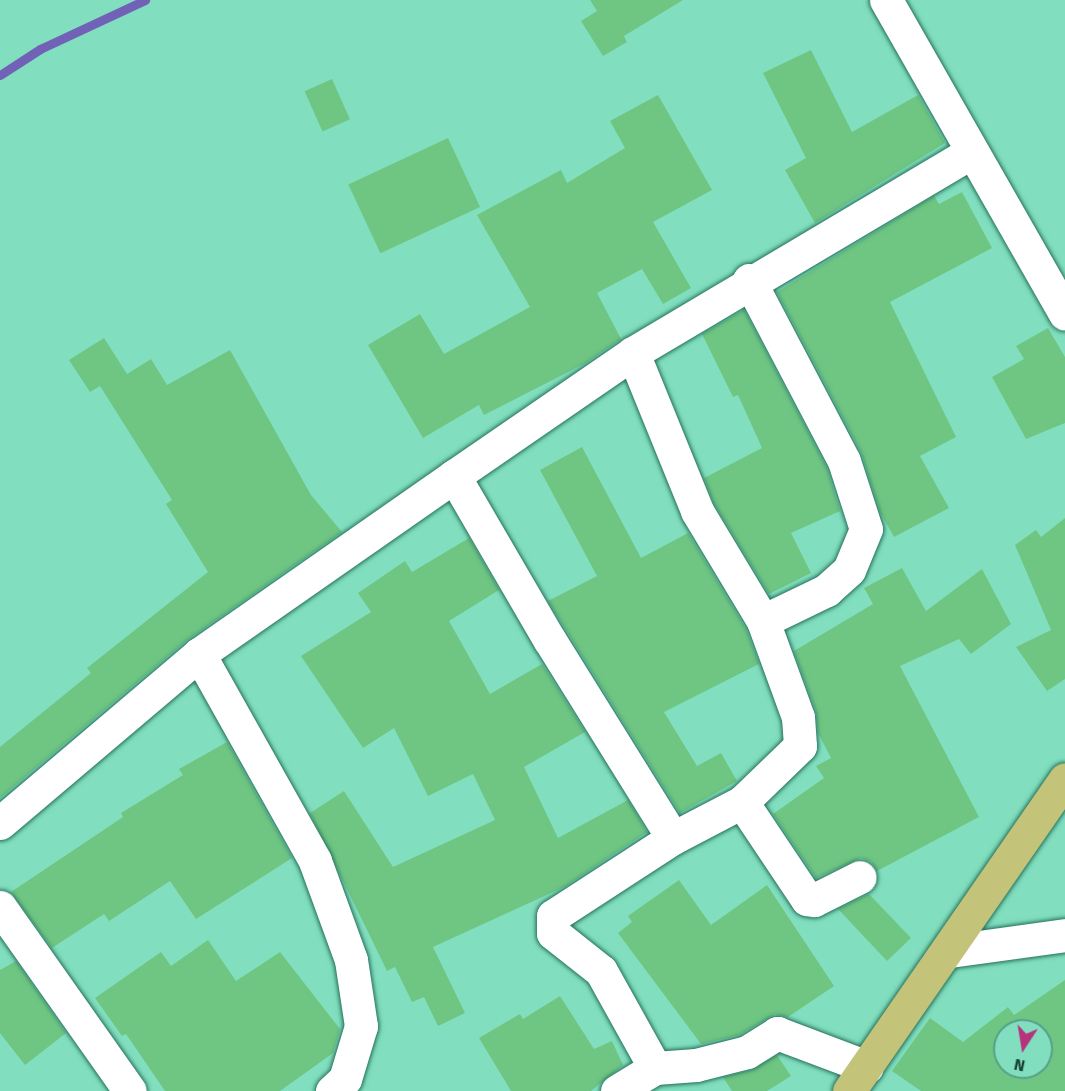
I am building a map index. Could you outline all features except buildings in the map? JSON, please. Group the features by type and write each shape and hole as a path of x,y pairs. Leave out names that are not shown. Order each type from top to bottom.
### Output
{"main road":[{"path":"858,1079 950,951 1065,779"}],"street":[{"path":"886,0 970,153 1065,314"},
{"path":"0,823 199,654 633,352 749,280 970,153"},
{"path":"749,280 844,461 863,510 866,529 849,570 827,590 763,621"},
{"path":"633,352 697,511 763,621 798,717 800,746 742,802 673,838 553,916 553,933 601,971 655,1068"},
{"path":"454,476 549,639 673,838"},
{"path":"199,654 315,861 351,960 362,1026 345,1079 333,1091"},
{"path":"742,802 807,900 814,900 860,877"},
{"path":"0,907 130,1091"},
{"path":"950,951 1065,935"},
{"path":"617,1091 655,1068 696,1065 747,1052 777,1033 858,1079"}],"waterway":[{"path":"0,75 40,49 145,0"}]}
